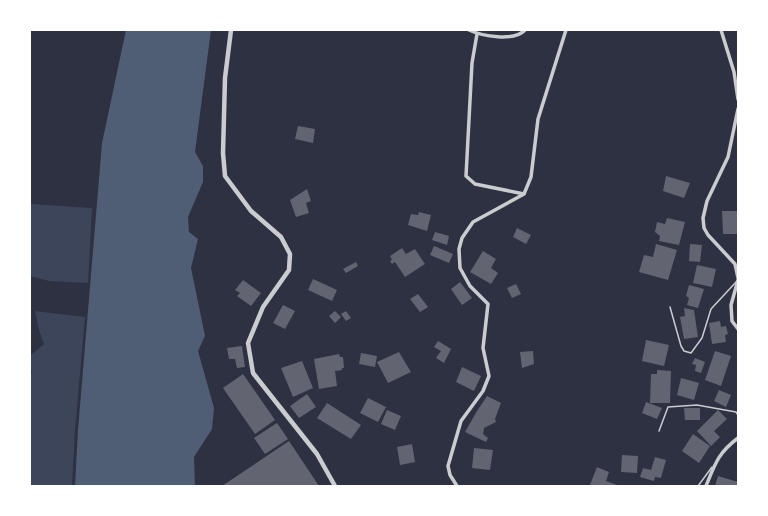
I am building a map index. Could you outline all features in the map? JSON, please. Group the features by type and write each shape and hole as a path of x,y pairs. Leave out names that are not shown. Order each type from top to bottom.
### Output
{"street":[{"path":"231,30 225,78 223,153 225,176 251,211 281,237 290,254 289,270 263,307 248,343 253,373 317,454 335,486"},
{"path":"469,30 477,34 509,37 521,34 524,30"},
{"path":"457,486 450,475 448,466 458,428 461,421 483,391 489,376 483,348 488,304 470,286 460,268 459,249 462,238 473,222 524,194 531,177 538,119 566,30"},
{"path":"721,30 734,72 738,99"},
{"path":"477,34 472,63 466,176 475,184 524,194"},
{"path":"738,108 728,157 707,201 703,218 704,228 708,235 735,264 738,279 731,305 732,321 738,329"},
{"path":"706,486 716,462 723,450 738,438"}],"lane":[{"path":"670,307 681,346 684,351 692,353 702,338 711,309 738,279"},
{"path":"659,431 668,407 697,405 736,412 738,415"},
{"path":"738,433 738,438"},
{"path":"698,486 716,462"}],"shaded area":[{"path":"126,30 211,30 195,152 203,166 203,182 188,217 189,232 198,239 191,268 205,336 198,351 214,408 212,429 194,457 195,486 75,486 78,430 102,143"},
{"path":"31,204 92,208 88,283 49,281 30,276"},
{"path":"35,311 85,317 75,430 72,486 30,486 30,375 32,373 30,369 30,356 44,344"}],"building":[{"path":"298,126 315,129 313,143 295,139"},
{"path":"666,176 690,183 684,198 663,191"},
{"path":"307,189 311,201 306,203 309,213 296,217 290,200"},
{"path":"722,211 738,211 738,234 723,234"},
{"path":"419,212 431,215 427,231 408,225 411,214 418,215"},
{"path":"667,218 685,222 679,245 659,241 660,236 655,232 657,222 665,224"},
{"path":"517,228 531,235 526,244 513,237"},
{"path":"435,232 449,236 447,245 432,240"},
{"path":"656,244 677,250 668,280 639,272 644,255 653,257"},
{"path":"690,244 702,245 700,262 689,261"},
{"path":"434,246 453,254 449,263 430,255"},
{"path":"402,248 406,254 415,249 425,264 405,277 395,262 392,264 390,261 392,260 390,256"},
{"path":"483,251 496,259 491,268 498,273 491,284 470,272"},
{"path":"356,262 358,266 346,273 343,269"},
{"path":"697,265 716,269 712,287 693,283"},
{"path":"313,279 337,290 332,301 308,290"},
{"path":"243,280 261,293 251,306 237,296 240,293 235,290"},
{"path":"460,282 472,298 462,305 451,289"},
{"path":"516,284 521,294 512,298 507,288"},
{"path":"689,285 704,289 698,308 687,305 689,298 686,296"},
{"path":"418,294 428,307 420,312 410,299"},
{"path":"283,305 295,311 285,329 273,323"},
{"path":"684,308 694,310 698,337 684,339 680,317 685,316"},
{"path":"335,311 341,317 335,323 329,316"},
{"path":"346,311 351,318 346,321 341,314"},
{"path":"720,321 721,327 726,326 728,334 725,335 726,342 712,344 709,323"},
{"path":"646,340 669,345 664,366 642,361"},
{"path":"438,341 451,349 444,363 436,358 441,351 434,347"},
{"path":"242,346 245,367 237,368 235,359 229,359 227,348"},
{"path":"533,351 534,364 522,368 520,352"},
{"path":"715,351 731,356 721,386 705,380"},
{"path":"399,352 411,372 388,383 377,362"},
{"path":"361,353 377,356 375,367 359,364"},
{"path":"339,354 340,357 343,357 344,368 342,368 342,370 335,371 337,386 319,389 314,359"},
{"path":"695,358 705,362 701,373 695,371 696,365 692,364"},
{"path":"302,361 313,388 293,397 281,368"},
{"path":"462,367 481,376 474,391 456,382"},
{"path":"657,370 671,371 670,403 650,403 651,374 657,374"},
{"path":"243,374 275,420 255,434 223,388"},
{"path":"681,378 699,383 694,400 677,395"},
{"path":"719,390 731,395 726,407 714,401"},
{"path":"307,394 316,407 299,418 290,406"},
{"path":"487,396 501,403 495,419 496,422 484,428 483,434 488,438 486,442 465,432"},
{"path":"368,398 386,407 378,422 360,413"},
{"path":"646,402 662,408 657,419 642,413"},
{"path":"327,403 361,425 351,439 317,418"},
{"path":"684,408 700,408 700,420 685,420"},
{"path":"387,410 401,416 395,430 381,424"},
{"path":"718,410 727,419 714,431 720,437 711,446 697,431"},
{"path":"277,423 288,439 265,454 254,438"},
{"path":"693,434 710,446 699,463 682,451"},
{"path":"289,441 319,486 222,486"},
{"path":"412,444 415,462 400,465 397,447"},
{"path":"474,448 493,450 490,470 472,468"},
{"path":"622,455 638,456 637,473 621,472"},
{"path":"655,457 666,460 661,478 655,477 654,481 640,477 643,468 651,470"},
{"path":"597,467 609,472 606,481 620,486 591,486 590,485"},
{"path":"718,476 738,482 738,486 715,486"}]}
